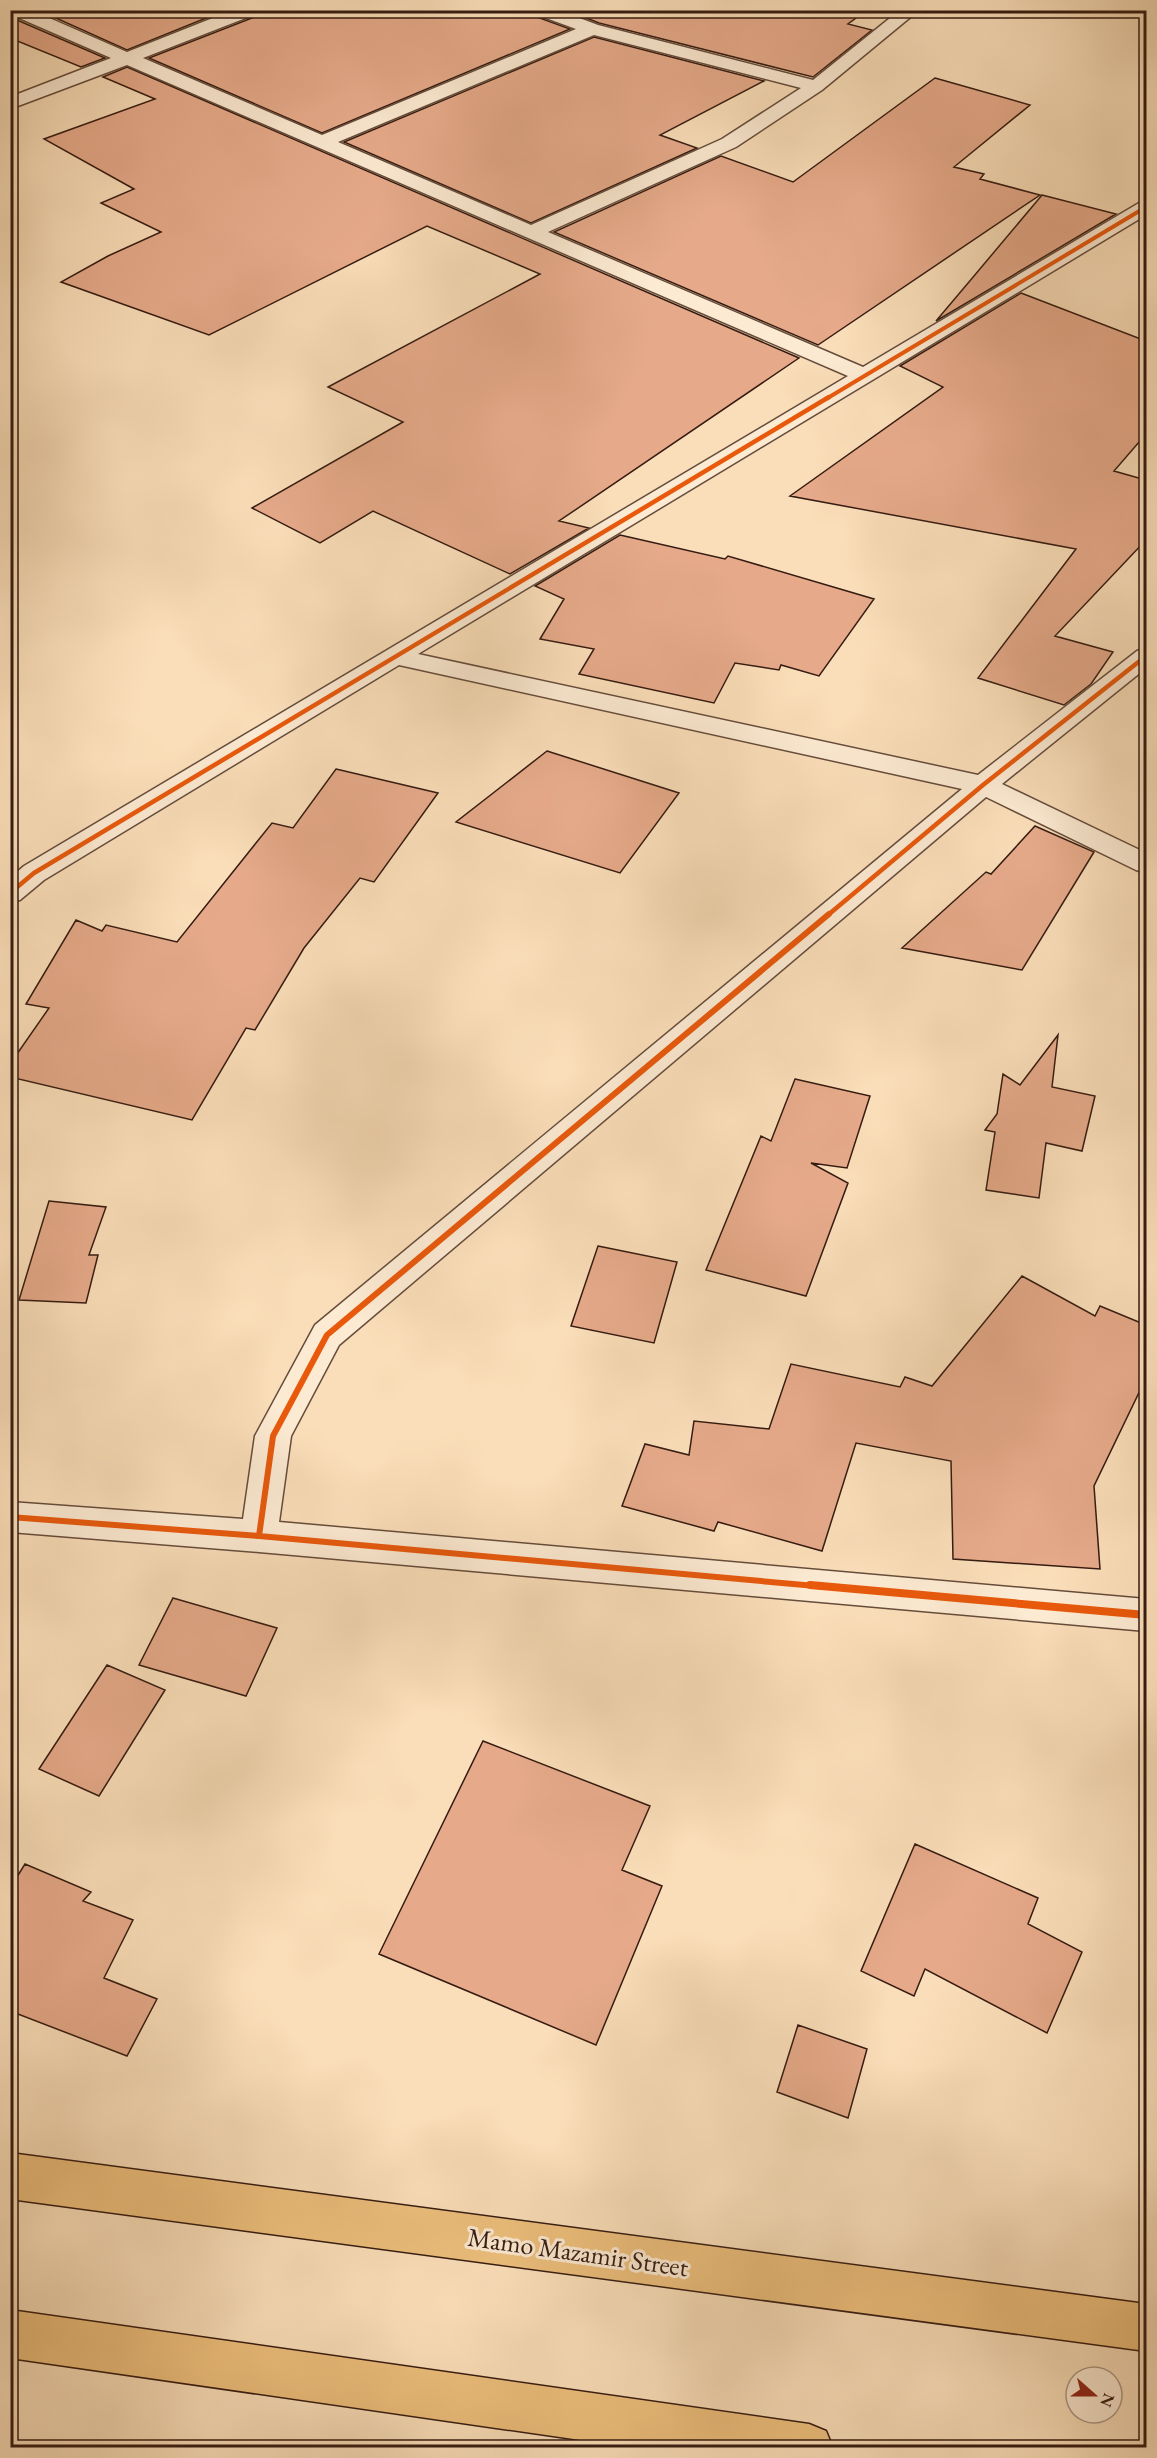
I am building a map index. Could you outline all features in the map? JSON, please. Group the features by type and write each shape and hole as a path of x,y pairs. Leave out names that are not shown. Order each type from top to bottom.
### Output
{"main road":[{"name":"Mamo Mazamir Street","path":"10,2176 1146,2328"},
{"path":"10,2334 809,2448"}],"street":[{"path":"15,10 866,376"},
{"path":"10,104 250,10"},
{"path":"541,10 592,29 816,86"},
{"path":"532,232 729,143 816,86 911,10"},
{"path":"322,142 592,29"},
{"path":"10,892 34,873 1146,207"},
{"path":"259,1536 273,1436 327,1335 983,785 1146,656"},
{"path":"396,657 983,785 1146,864"},
{"path":"10,1517 259,1536 1146,1614"}],"building":[{"path":"38,10 226,10 127,50"},
{"path":"260,10 531,10 534,16 570,29 322,133 149,58 257,16"},
{"path":"566,10 867,10 848,24 872,30 813,77 599,23"},
{"path":"10,17 105,58 81,67 10,38"},
{"path":"594,37 764,81 660,135 697,148 531,223 344,142"},
{"path":"127,67 799,358 559,521 589,528 510,574 373,511 320,543 252,508 403,422 328,387 540,274 427,226 209,335 61,282 108,256 161,232 101,203 134,189 44,139 155,99 103,77"},
{"path":"935,78 1030,105 954,167 984,174 980,179 1040,195 818,345 554,232 721,156 793,182"},
{"path":"1042,195 1116,214 936,321 974,276"},
{"path":"1021,293 1146,341 1146,434 1114,471 1146,480 1146,540 1055,636 1113,652 1091,684 1064,705 978,678 1076,549 790,496 943,387 900,366"},
{"path":"620,535 725,559 728,556 874,599 819,676 781,665 779,670 735,663 714,703 579,674 594,649 540,639 564,599 535,586"},
{"path":"547,751 679,793 620,873 456,822"},
{"path":"336,769 438,793 374,882 360,878 304,948 255,1030 246,1028 192,1120 10,1077 10,1064 49,1008 26,1004 76,920 102,931 106,925 177,942 272,823 293,828"},
{"path":"1035,826 1094,852 1022,970 902,948 986,872 991,874"},
{"path":"1058,1035 1052,1087 1095,1096 1082,1151 1046,1143 1039,1198 986,1190 995,1132 985,1130 997,1114 1003,1074 1020,1085"},
{"path":"795,1079 870,1096 847,1168 811,1163 848,1183 806,1296 706,1270 761,1136 771,1141"},
{"path":"49,1201 106,1207 89,1255 98,1255 86,1303 19,1300"},
{"path":"598,1246 677,1262 654,1343 571,1326"},
{"path":"1022,1276 1095,1316 1100,1306 1146,1325 1146,1378 1094,1486 1100,1569 953,1559 951,1461 856,1443 822,1551 718,1522 714,1531 622,1506 645,1444 689,1455 694,1421 769,1429 791,1364 900,1387 905,1377 932,1386"},
{"path":"173,1598 277,1628 246,1696 139,1665"},
{"path":"107,1665 165,1690 99,1796 39,1769"},
{"path":"483,1741 650,1806 622,1870 662,1886 596,2045 379,1954"},
{"path":"915,1844 1038,1898 1028,1924 1082,1952 1047,2033 925,1969 914,1996 861,1971"},
{"path":"25,1864 91,1892 83,1901 133,1920 104,1978 157,1999 127,2056 10,2011 10,1888"},
{"path":"798,2025 867,2049 848,2118 777,2092"}],"cycle path":[{"path":"10,893 34,873 1146,207"},
{"path":"259,1536 273,1436 327,1335 983,785 1146,656"},
{"path":"10,1517 259,1536 1146,1615"}]}
